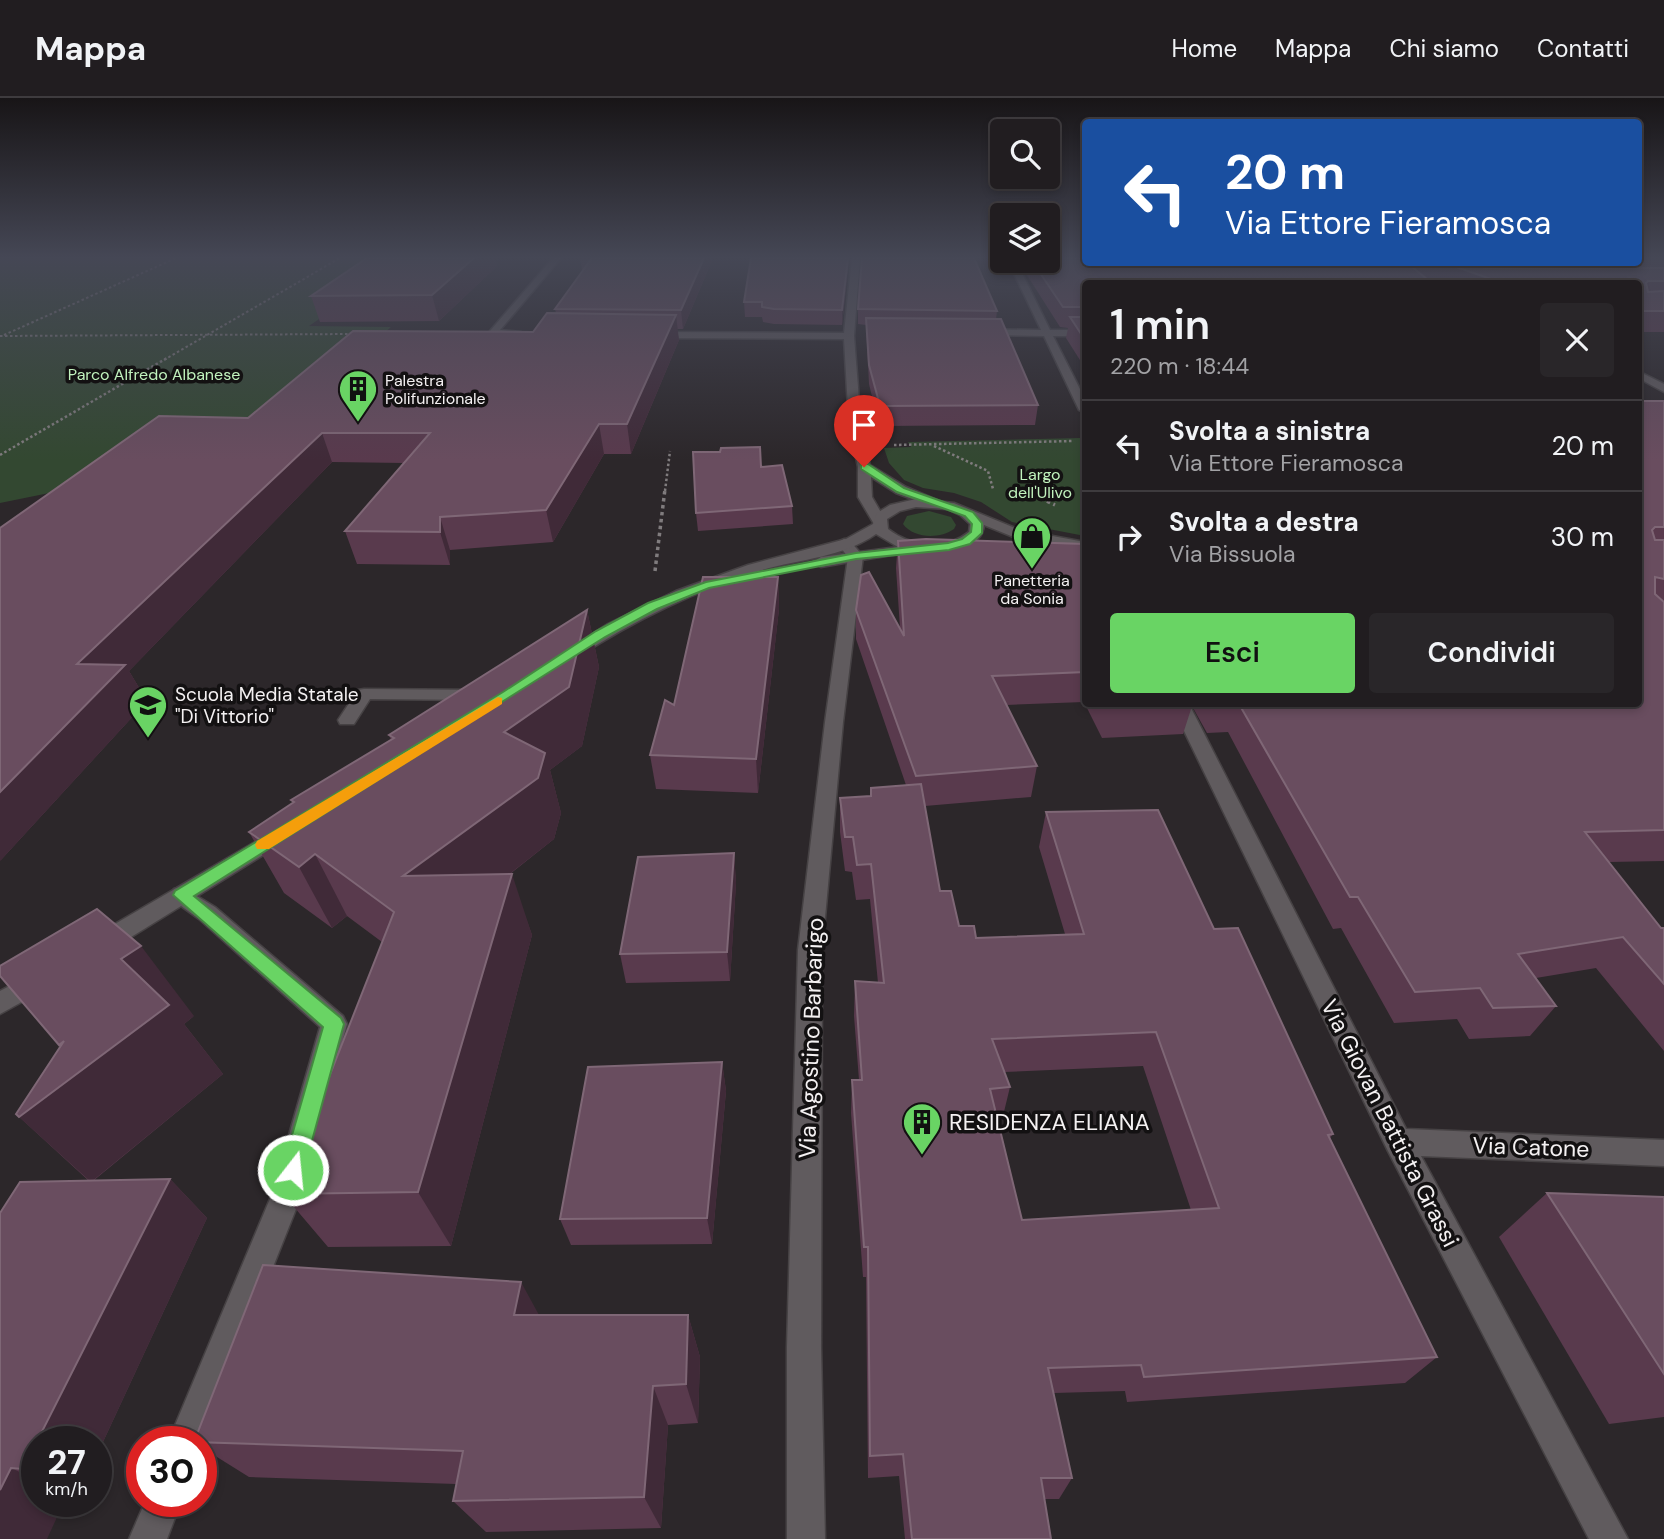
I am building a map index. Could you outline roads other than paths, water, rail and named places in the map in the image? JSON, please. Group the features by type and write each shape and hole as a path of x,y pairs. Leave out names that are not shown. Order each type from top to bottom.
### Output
{"street":[{"path":"501,325 494,334 535,334"},
{"path":"852,325 855,425 864,467 867,505 885,535 900,543 932,548"},
{"path":"1044,325 1082,404"},
{"path":"963,331 1082,333"},
{"path":"646,334 852,332"},
{"path":"1642,376 1664,389"},
{"path":"864,467 901,490 1016,534 1082,547"},
{"path":"850,550 879,524 882,516 895,508 916,503 939,504"},
{"path":"949,547 966,541 976,533 977,523 969,514"},
{"path":"554,664 626,620 677,595 706,586 850,550 949,547 983,549"},
{"path":"1016,551 1082,548"},
{"name":"Via Agostino Barbarigo","path":"806,1539 804,1348 810,950 850,550"},
{"path":"348,720 364,694 496,698 473,716"},
{"name":"Via Giovan Battista Grassi","path":"1181,707 1398,1142 1609,1539"},
{"path":"79,956 298,824"},
{"path":"181,895 207,913 334,1024 287,1195 193,1426"},
{"path":"0,1004 57,970"},
{"name":"Via Catone","path":"1398,1142 1664,1153"},
{"path":"148,1539 157,1517"}],"place":[{"name":"Palestra Polifunzionale","path":"358,423"},
{"name":"Panetteria da Sonia","path":"1032,570"},
{"name":"Scuola Media Statale \"Di Vittorio\"","path":"148,739"},
{"name":"RESIDENZA ELIANA","path":"922,1156"}],"park label":[{"name":"Parco Alfredo Albanese","path":"154,374"},
{"name":"Largo dell'Ulivo","path":"1040,483"}]}
